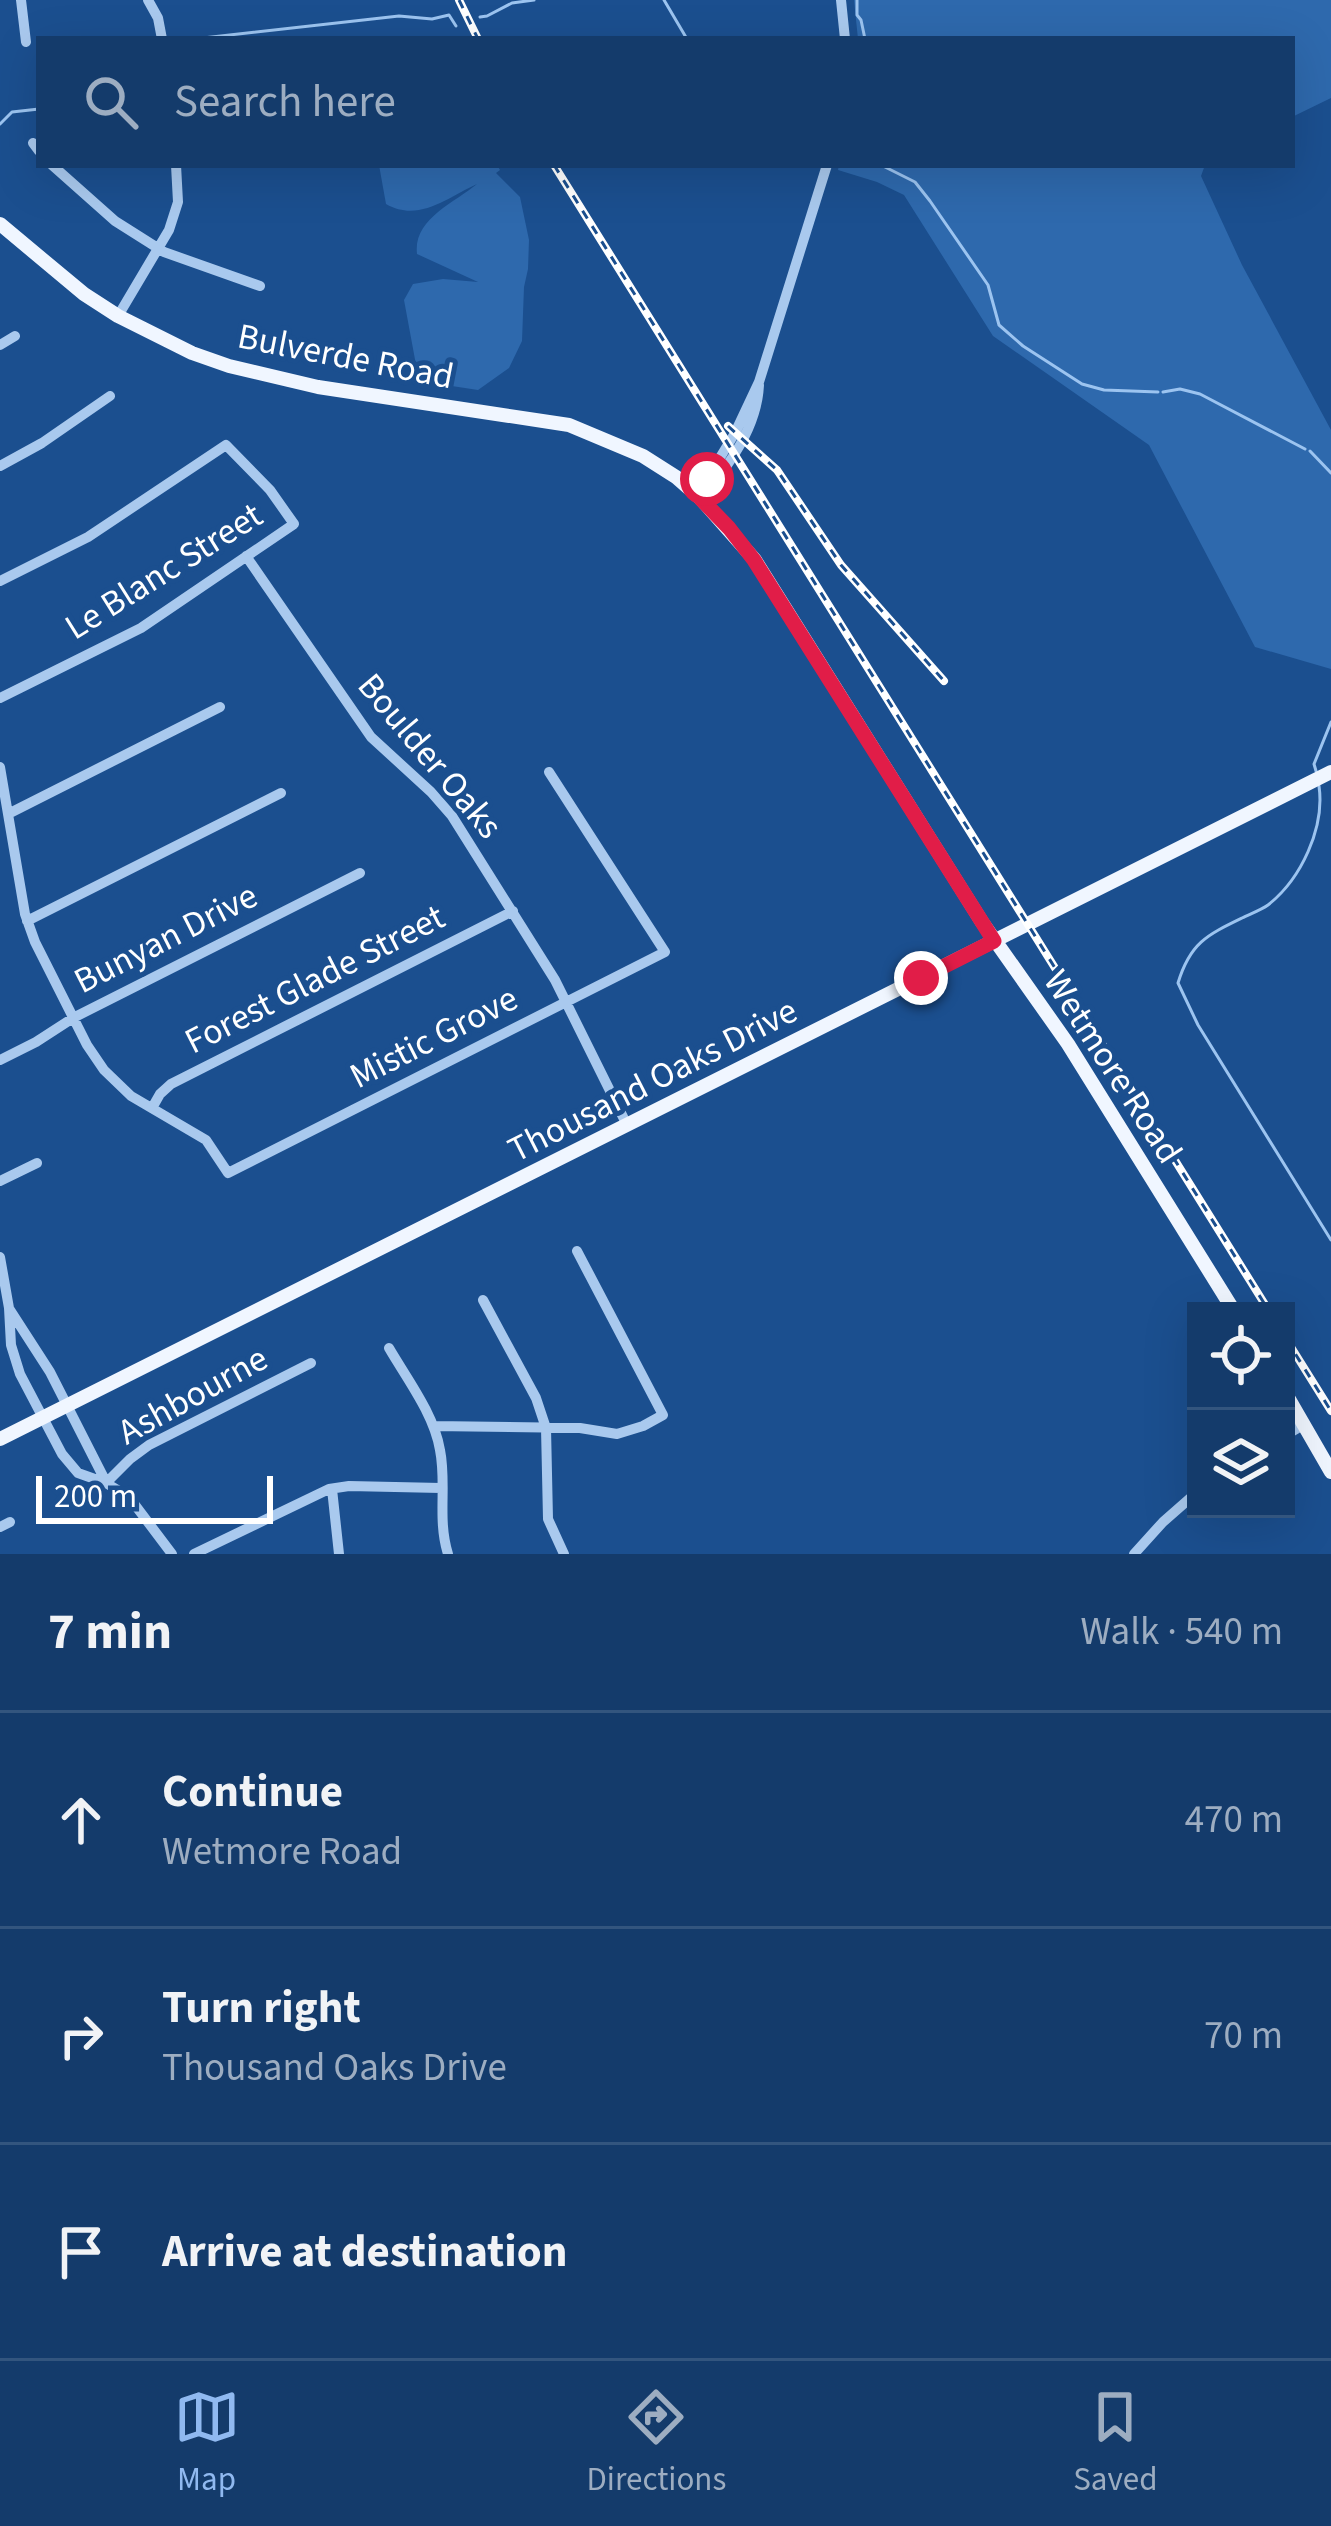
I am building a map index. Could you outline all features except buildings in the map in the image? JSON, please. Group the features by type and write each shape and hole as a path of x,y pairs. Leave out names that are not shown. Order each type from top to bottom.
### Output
{"main road":[{"name":"Bulverde Road","path":"0,224 118,316 192,353 285,381 569,425 643,456 701,499"},
{"name":"Wetmore Road","path":"701,499 754,560 1228,1302"},
{"name":"Thousand Oaks Drive","path":"0,1438 1331,772"},
{"path":"1295,1408 1331,1472"}],"street":[{"path":"21,0 26,42"},
{"path":"148,0 161,36"},
{"path":"841,0 845,36"},
{"path":"55,168 115,221 159,248 260,286"},
{"path":"118,316 169,230 178,202 176,168"},
{"path":"701,499 743,439 758,402 759,382 826,168"},
{"path":"0,345 15,336"},
{"path":"0,466 110,396"},
{"name":"Le Blanc Street","path":"0,581 88,536 226,445 270,490 294,524 141,628 0,698"},
{"name":"Boulder Oaks","path":"246,556 354,715 390,757 442,803 566,1003 627,1125"},
{"path":"8,814 220,707"},
{"path":"0,767 27,921 73,1018 104,1070 131,1096 152,1108"},
{"name":"Mistic Grove","path":"152,1108 206,1140 229,1173 665,952 549,772"},
{"path":"27,921 281,794"},
{"name":"Bunyan Drive","path":"0,1060 73,1018 360,873"},
{"name":"Forest Glade Street","path":"152,1108 171,1084 513,911"},
{"path":"0,1181 37,1163"},
{"path":"433,1426 590,1429 617,1434 663,1415 577,1251"},
{"path":"0,1257 10,1345 42,1418 70,1466 129,1497 172,1554"},
{"path":"483,1300 536,1398 546,1428 546,1509 564,1554"},
{"path":"9,1308 50,1372 106,1483"},
{"path":"389,1348 433,1426 441,1454 441,1521 448,1554"},
{"name":"Ashbourne","path":"106,1483 149,1445 311,1363"},
{"path":"1295,1430 1305,1424"},
{"path":"194,1554 332,1489 441,1488"},
{"path":"332,1489 339,1554"},
{"path":"1134,1554 1187,1501"}],"shaded area":[{"path":"854,0 1331,0 1331,98 1295,116 1295,36 858,36"},
{"path":"380,168 499,168 496,173 520,197 529,240 522,341 509,368 478,390 419,381 404,300 413,284 443,279 478,282 417,254 417,242 428,221 477,184 422,209 410,211 386,204"},
{"path":"1204,168 1201,176 1242,265 1331,430 1331,669 1255,647 1149,445 993,336 904,195 838,170"}],"waterway":[{"path":"480,17 512,3 534,0"},
{"path":"664,0 685,36"},
{"path":"857,0 864,36"},
{"path":"221,36 399,16 432,19 449,15 456,26"},
{"path":"0,124 12,112 36,109"},
{"path":"887,168 915,182 930,201 988,285 999,325 1023,346 1082,384 1104,390 1158,392"},
{"path":"1163,392 1180,389 1200,394 1305,449"},
{"path":"1310,451 1331,473"},
{"path":"1316,771 1314,764 1331,722"},
{"path":"1319,786 1314,835 1291,881 1268,905 1201,942 1178,983 1198,1025 1331,1240"}],"railway":[{"path":"459,0 477,36"},
{"path":"556,168 1263,1302"},
{"path":"728,426 777,470 841,565 944,681"},
{"path":"1295,1353 1331,1411"}],"route":[{"path":"707,479 701,499 754,560 994,941 921,978"}]}
